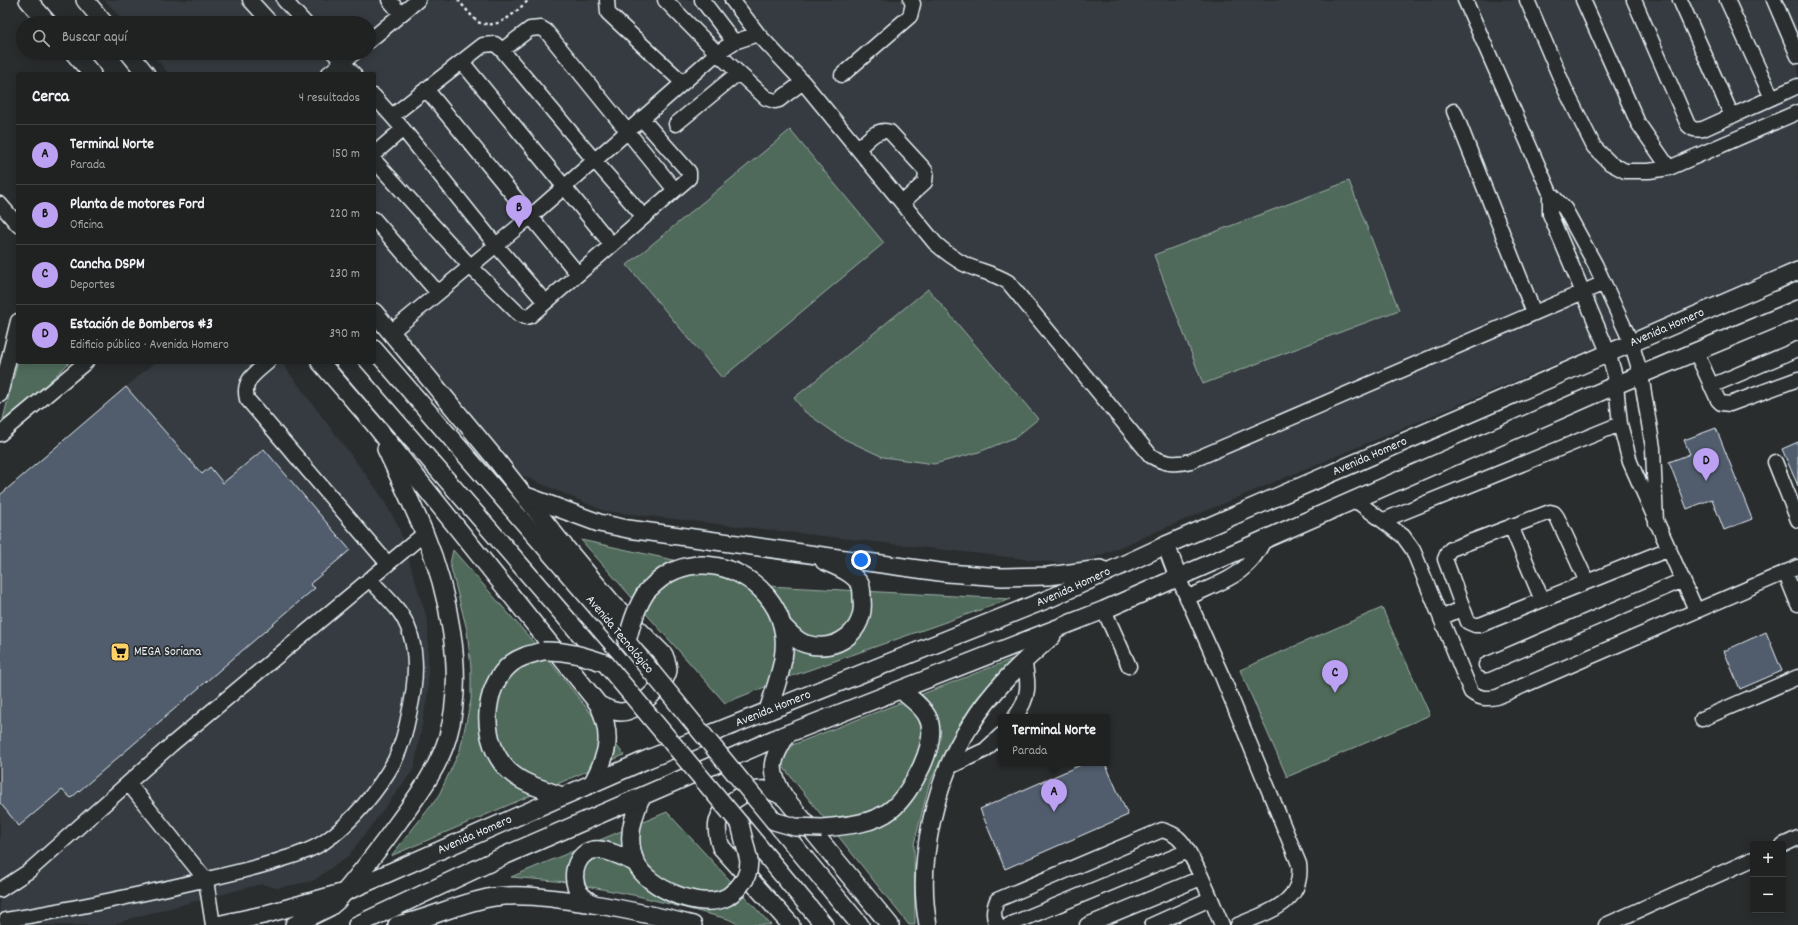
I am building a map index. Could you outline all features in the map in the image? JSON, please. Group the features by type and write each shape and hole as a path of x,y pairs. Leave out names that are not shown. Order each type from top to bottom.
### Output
{"main road":[{"path":"28,0 42,16"},
{"path":"85,0 98,16"},
{"path":"80,60 90,72"},
{"path":"135,60 144,72"},
{"name":"Avenida Homero","path":"217,925 263,915 345,892 648,759 1053,597 1166,545 1631,342 1798,271"},
{"path":"357,925 506,855 781,737 1104,610 1266,537 1355,500 1616,385 1798,309"},
{"path":"376,314 526,496 560,542 613,604 664,655 668,663 666,678 655,691 638,706 626,712 615,712 599,705"},
{"name":"Avenida Tecnológico","path":"376,351 627,642 860,925"},
{"path":"322,364 374,424 599,705 606,720 608,735 607,751 592,784"},
{"path":"347,364 605,663 824,925"},
{"path":"345,892 421,792 448,737 454,713 456,685 449,617 436,567 425,533 374,424"},
{"path":"526,496 599,523 947,573 1002,577 1048,576 1117,567"},
{"path":"1166,545 1178,577"},
{"path":"782,625 804,644 825,646 851,636 859,624 863,604 860,585 844,570 818,559 783,550"},
{"path":"627,642 632,619 640,602 647,591 661,578 676,570 693,566 719,567 744,576 762,589 774,604 782,625 784,638 783,657 760,714"},
{"path":"928,925 925,911 925,872 931,824 948,768 969,726 996,690 1024,660 1062,627"},
{"path":"562,796 519,780 507,769 493,747 489,732 487,715 489,700 502,672 513,662 525,656 543,651 560,650 580,654 605,663"},
{"path":"774,821 795,827 822,828 850,826 874,819 892,809 905,795 918,775 928,752 931,729 928,717 902,690"},
{"path":"781,737 774,757 773,771 776,783 785,798 890,925"},
{"path":"785,798 775,792 764,790 752,791 738,798 726,808 718,821 717,835 721,846 791,925"},
{"path":"641,797 633,819 630,841 636,863 651,882 670,892 692,899 712,900 726,897 737,889 745,879 749,861 740,824"},
{"path":"593,904 579,893 575,883 574,873 577,861 591,850 600,850 636,863"},
{"name":"Avenida Homero","path":"294,925 330,907 345,892"},
{"path":"397,925 460,906 494,898 538,897 621,908 693,925"}],"street":[{"path":"250,0 265,16"},
{"path":"284,0 299,16"},
{"path":"389,0 401,14"},
{"path":"376,34 418,0"},
{"path":"607,0 608,12 682,82"},
{"path":"665,0 717,54 771,101 780,100 803,82"},
{"path":"702,0 734,42"},
{"path":"732,0 758,34 803,82 935,243 949,256 965,264 998,276 1008,282 1151,456 1162,463 1177,464 1191,461 1604,283"},
{"path":"842,75 910,16 913,4 911,0"},
{"path":"1465,0 1550,193 1565,209 1604,283 1631,342 1641,375 1653,448 1656,522"},
{"path":"1527,0 1565,89 1594,147 1610,163 1625,171 1649,171 1669,168 1798,112"},
{"path":"1583,0 1638,123 1669,168"},
{"path":"1634,0 1688,125 1696,130 1703,129 1798,86"},
{"path":"1680,0 1732,116"},
{"path":"1727,0 1772,98"},
{"path":"1774,0 1798,56"},
{"path":"502,50 530,29 541,28 546,31 674,190"},
{"path":"392,332 628,132 682,82 734,42 758,34"},
{"path":"392,116 484,45 495,44 502,50 643,216"},
{"path":"330,72 340,60"},
{"path":"346,60 353,72"},
{"path":"462,62 612,245"},
{"path":"676,124 738,73"},
{"path":"426,89 578,274"},
{"path":"376,98 404,129 495,244 545,302"},
{"path":"1454,111 1534,313"},
{"path":"376,162 470,266 522,316 530,316 643,216 689,178 689,172 642,119"},
{"path":"376,152 404,129"},
{"path":"858,149 878,132 886,130 890,132 924,169 926,172 925,182 902,203"},
{"path":"1550,193 1550,214 1608,352 1616,385 1620,424 1630,462 1696,610"},
{"path":"0,204 16,223"},
{"path":"376,221 438,293"},
{"path":"0,395 16,329"},
{"path":"1712,386 1798,349"},
{"path":"1696,352 1721,403 1730,404 1798,379"},
{"path":"0,434 84,364"},
{"path":"266,364 250,378 245,391 247,398 388,564"},
{"path":"1384,520 1620,424"},
{"path":"1775,462 1798,520"},
{"path":"1355,500 1384,520 1403,536 1413,550 1471,692 1479,697 1487,699 1497,697 1798,567"},
{"path":"1587,582 1554,513 1547,513 1451,549 1448,552 1446,559 1446,564 1468,622 1476,625 1542,600 1587,582 1669,549"},
{"path":"1511,526 1542,600"},
{"path":"0,890 29,871 176,741 425,533"},
{"path":"1187,598 1243,570 1250,563 1266,537"},
{"path":"1785,572 1798,604"},
{"path":"1178,577 1222,676 1299,864 1300,874 1294,895 1273,910 1238,925"},
{"path":"4,919 71,909 253,870 294,856 324,843 337,832 358,811 394,760 404,737 414,681 412,639 405,620 370,579"},
{"path":"1486,665 1683,580"},
{"path":"1441,618 1463,608"},
{"path":"1104,610 1129,666"},
{"path":"1017,714 1023,707 1028,693 1028,678 1024,660"},
{"path":"1702,719 1798,677"},
{"path":"948,768 986,750 998,738"},
{"path":"128,783 206,880 213,925"},
{"path":"998,925 994,916 994,908 997,900 1162,830 1172,832 1180,839 1188,851 1222,925"},
{"path":"1786,844 1798,838"},
{"path":"1009,925 1188,851"},
{"path":"1606,925 1750,859"},
{"path":"1088,925 1201,878"},
{"path":"1152,925 1210,899"}],"path":[{"path":"458,0 477,22 496,24 505,21 529,0"}],"shaded area":[{"path":"105,0 1798,0 1798,262 1077,565 604,511 510,470 376,314 376,72 167,72 157,60 376,60 376,16 119,16"},
{"path":"153,364 283,364 378,491 398,525 428,622 428,692 414,769 349,855 313,881 277,888 261,884 136,917 112,925 0,925 0,495"}],"green space":[{"path":"790,130 884,243 722,378 627,265"},
{"path":"1349,181 1399,310 1203,384 1154,255"},
{"path":"928,289 1038,419 1016,437 979,452 934,464 883,457 842,438 805,412 794,398"},
{"path":"17,364 68,364 1,427"},
{"path":"581,540 692,564 738,562 768,586 1011,599 792,676 725,703"},
{"path":"453,550 543,653 624,755 391,856 438,797 460,750 471,700 471,668 467,630 450,564"},
{"path":"1382,608 1430,715 1287,777 1240,670"},
{"path":"1012,659 977,698 949,742 929,785 914,844 915,925 909,925 772,753"},
{"path":"667,812 771,925 740,925 728,919 638,896 566,882 511,877"}],"building":[{"name":"MEGA Soriana","path":"126,387 202,474 210,467 223,483 264,449 350,550 310,584 315,588 71,798 62,790 19,826 0,803 0,495"},
{"path":"1716,428 1752,519 1724,530 1712,499 1687,509 1669,462 1690,454 1684,440"},
{"path":"1798,442 1798,486 1782,449"},
{"path":"1766,632 1782,671 1740,689 1724,651"},
{"path":"1078,766 1106,766 1128,815 1005,869 980,809"}],"place":[{"name":"Planta de motores Ford","path":"519,228"},
{"name":"Estación de Bomberos #3","path":"1706,481"},
{"name":"MEGA Soriana","path":"120,652"},
{"name":"Cancha DSPM","path":"1335,693"},
{"name":"Terminal Norte","path":"1054,812"}]}
